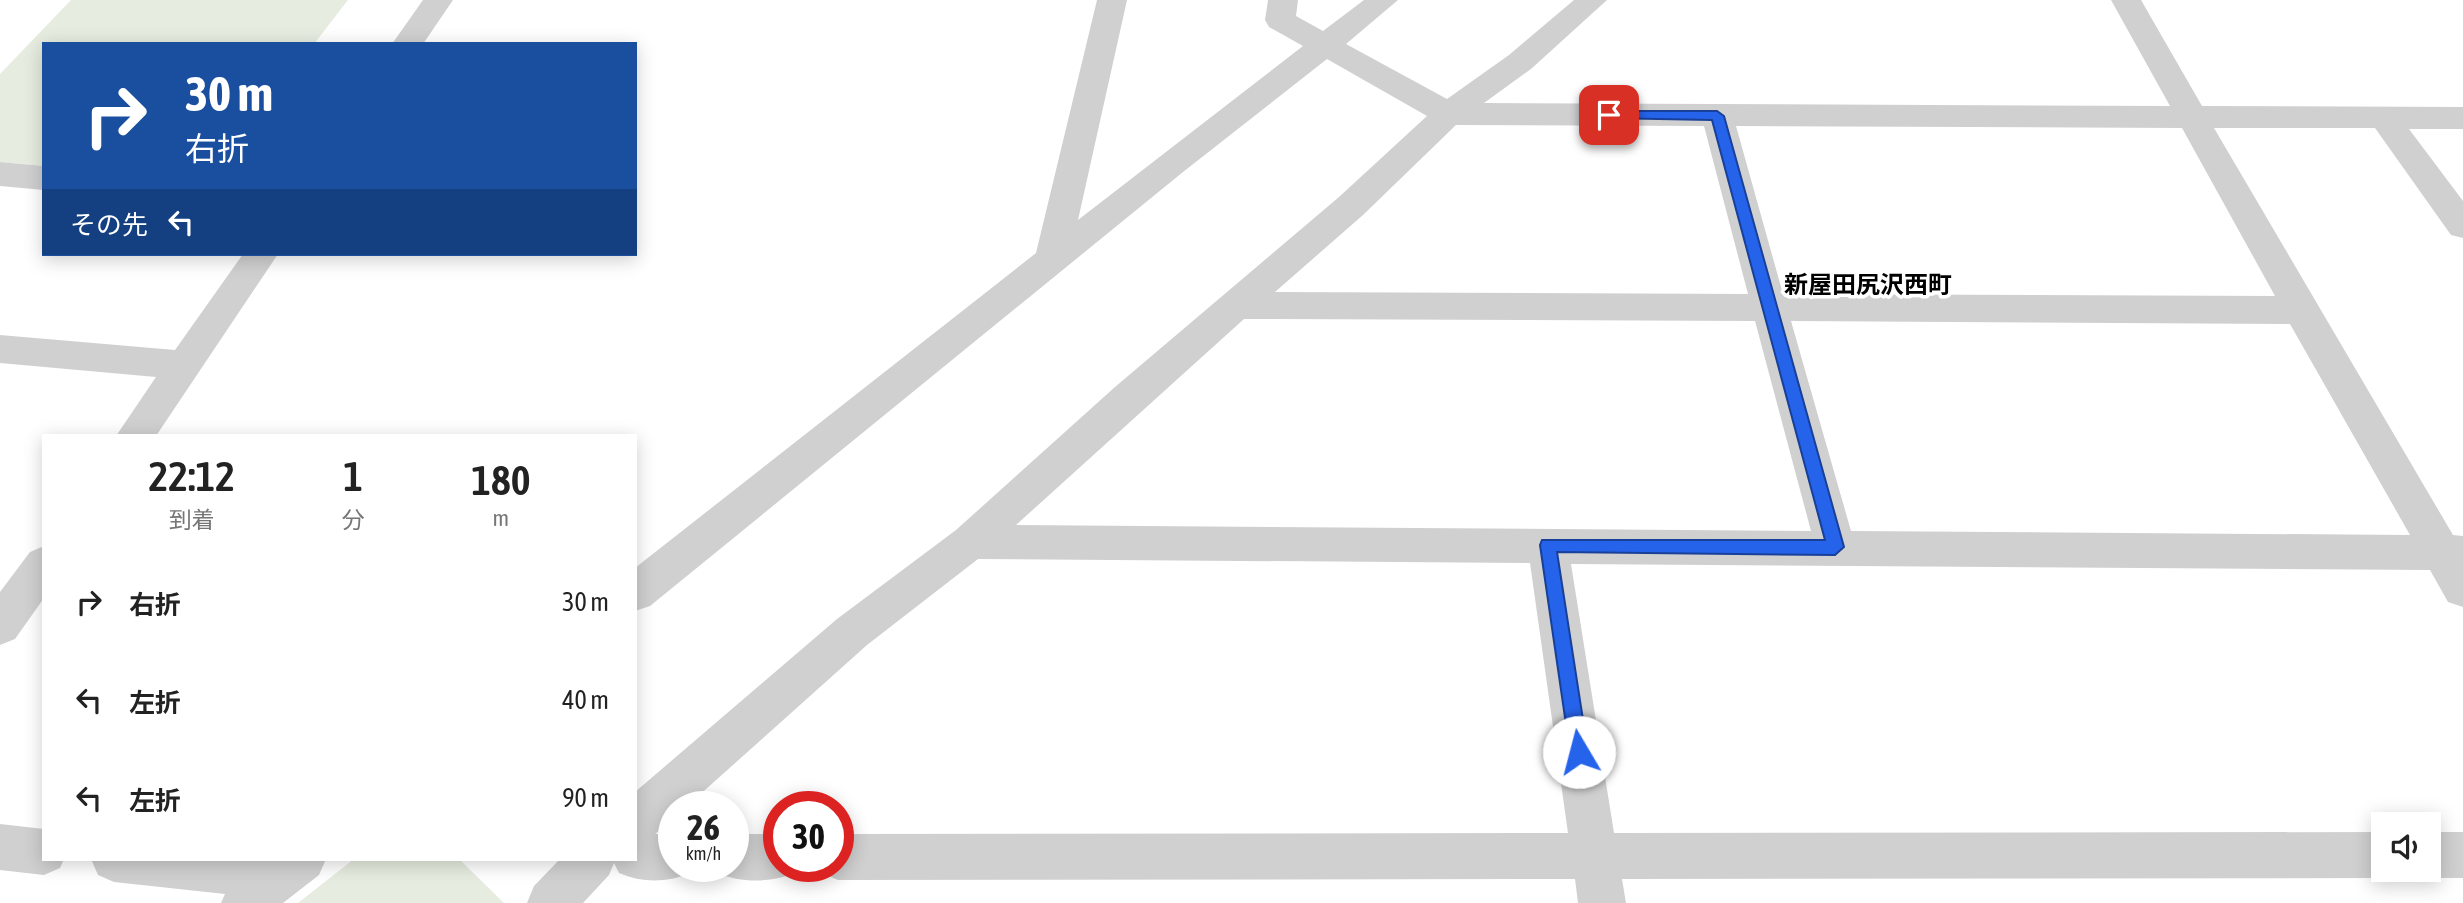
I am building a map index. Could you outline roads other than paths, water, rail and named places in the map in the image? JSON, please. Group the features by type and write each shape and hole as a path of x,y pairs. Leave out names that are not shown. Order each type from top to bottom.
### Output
{"street":[{"path":"408,42 438,0"},
{"path":"1052,259 1112,0"},
{"path":"1283,0 1280,20 1448,114 2463,118"},
{"path":"637,591 1052,259 1383,0"},
{"path":"637,820 852,632 970,542 1351,206 1448,114 1520,62 1592,0"},
{"path":"2126,0 2300,310 2453,553 2463,589"},
{"path":"1717,116 1835,547"},
{"path":"2384,118 2463,226"},
{"path":"0,174 42,178"},
{"path":"136,434 260,256"},
{"path":"1237,305 2300,310"},
{"path":"0,349 185,365"},
{"path":"970,542 2453,553"},
{"path":"1548,545 1602,903"},
{"path":"0,626 42,567"},
{"path":"0,847 42,852"},
{"path":"854,857 2371,855"},
{"path":"2441,855 2463,855"},
{"path":"637,857 658,857"},
{"path":"129,861 276,880"},
{"path":"551,903 591,861"}],"district":[{"name":"新屋田尻沢西町","path":"1868,285"}]}
